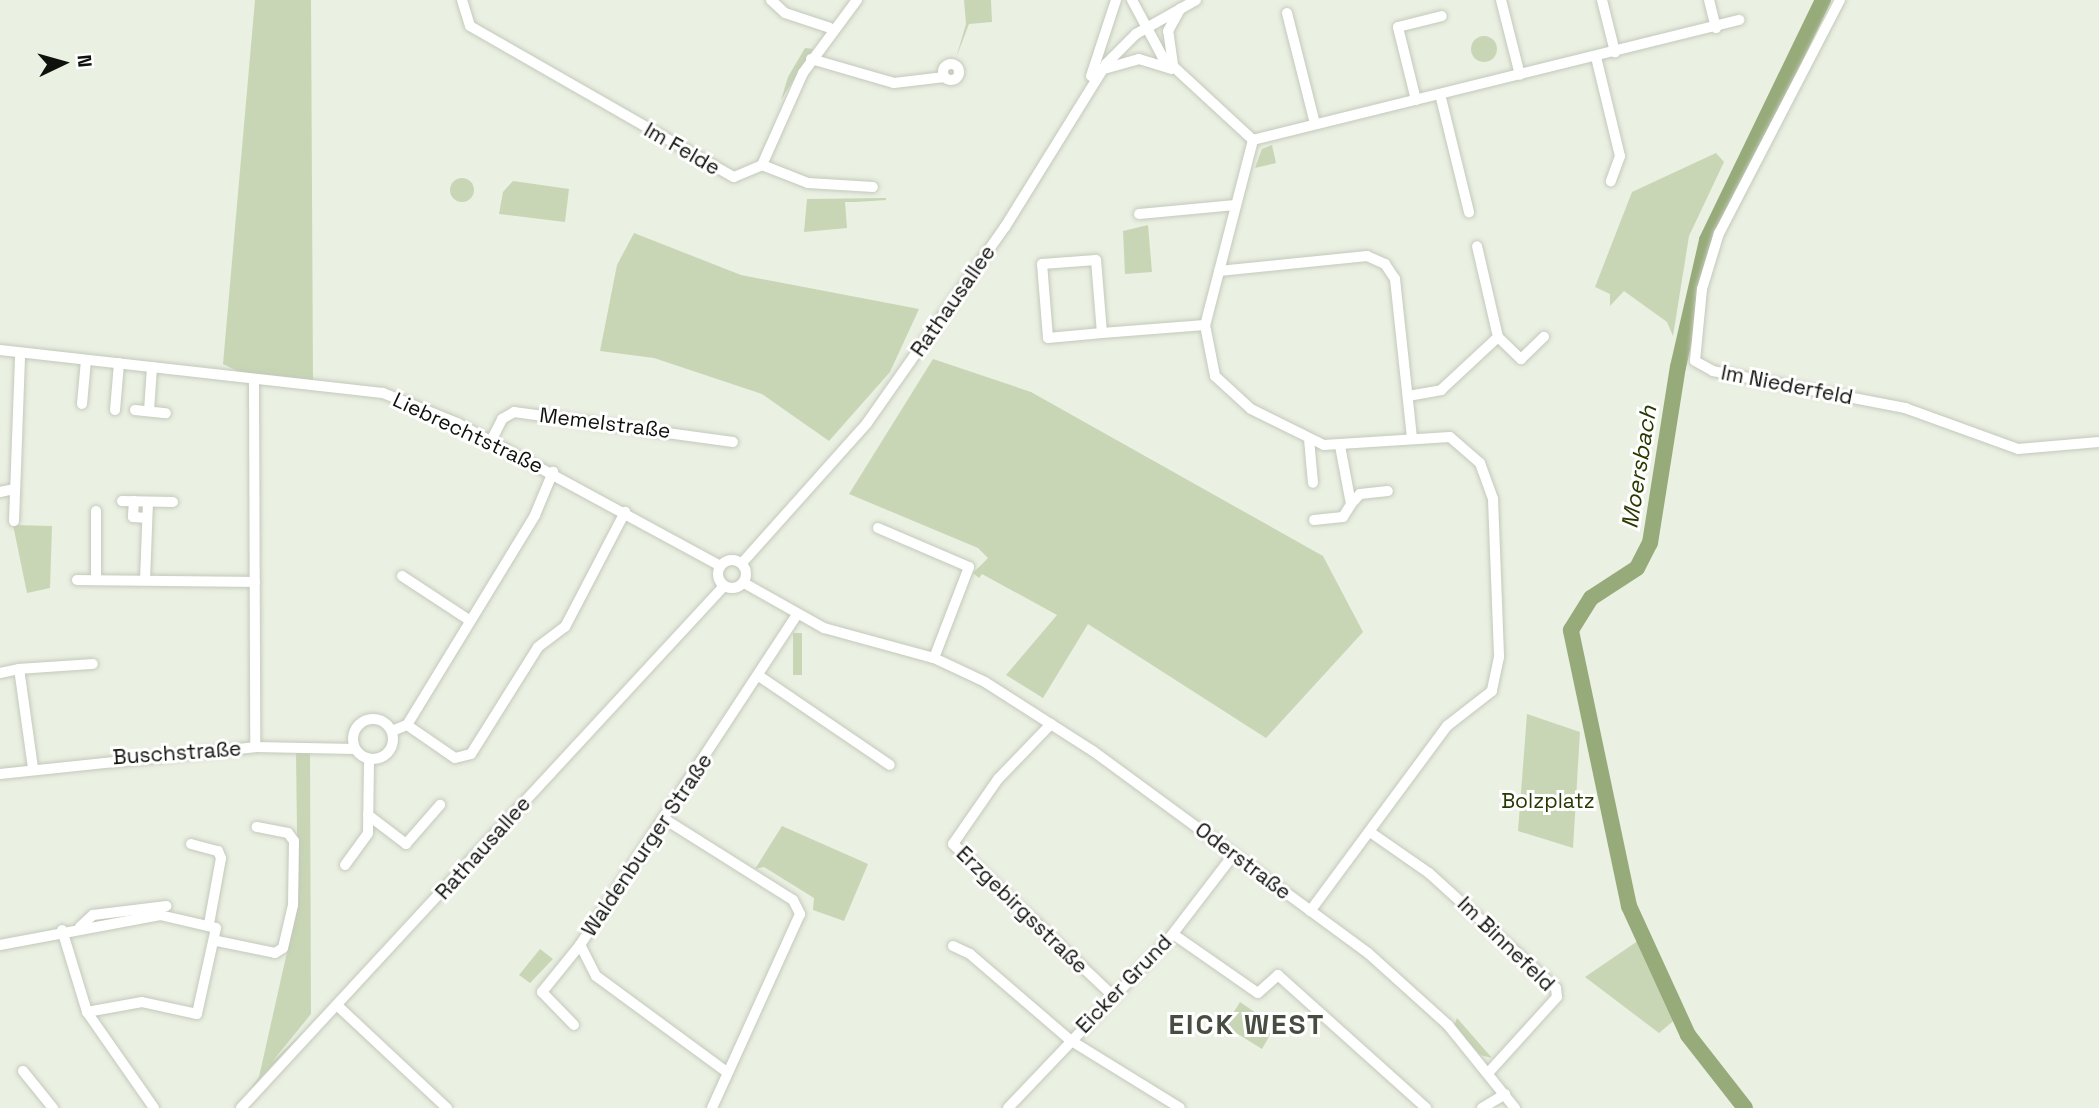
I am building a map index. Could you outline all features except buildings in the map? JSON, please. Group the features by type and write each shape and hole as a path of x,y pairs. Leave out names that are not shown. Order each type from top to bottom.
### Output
{"street":[{"name":"Im Felde","path":"462,0 470,26 548,68 713,169 734,177 762,165"},
{"path":"771,0 785,13 830,28"},
{"path":"858,0 830,28 811,59 762,165 789,180 873,187"},
{"path":"1085,92 1116,0"},
{"path":"1132,0 1146,27 1175,70 1254,140"},
{"name":"Rathausallee","path":"742,563 867,424 1005,227 1085,92 1101,70 1146,27 1196,0"},
{"path":"1502,0 1520,75"},
{"path":"1602,0 1615,52"},
{"path":"1709,0 1716,28"},
{"name":"Im Niederfeld","path":"1840,0 1718,233 1702,289 1695,360 1713,371 1905,408 2018,449 2099,442"},
{"path":"1175,70 1168,36 1183,5"},
{"path":"1287,13 1315,124"},
{"path":"1416,100 1398,27 1442,16"},
{"path":"1254,140 1716,28 1739,20"},
{"path":"1596,57 1620,156 1611,181"},
{"path":"811,59 894,83 945,77"},
{"path":"1101,70 1143,59 1175,70"},
{"path":"1440,94 1469,212"},
{"path":"1254,140 1205,325 1215,376 1251,409 1309,439 1340,446 1412,438 1450,437 1487,478 1498,674 1485,699 1447,726 1310,911"},
{"path":"1139,214 1236,205"},
{"path":"1477,246 1498,337 1521,359 1544,337"},
{"path":"1219,271 1367,256 1385,264 1395,279 1412,438"},
{"path":"1102,333 1096,260 1042,264 1048,338 1205,325"},
{"path":"1408,396 1441,390 1498,337"},
{"name":"Liebrechtstraße","path":"0,350 20,357 119,363 383,393 553,472 720,566"},
{"path":"13,521 20,357"},
{"path":"82,404 86,360"},
{"path":"115,410 119,363"},
{"path":"149,411 152,367"},
{"path":"254,379 255,747"},
{"path":"135,410 166,413"},
{"name":"Memelstraße","path":"491,441 502,419 514,412 733,442"},
{"path":"1309,439 1313,483"},
{"path":"1340,446 1351,504"},
{"path":"392,731 407,725 553,472"},
{"path":"0,492 14,489"},
{"path":"1314,520 1343,517 1360,494 1388,491"},
{"path":"147,518 134,517 128,501 173,502"},
{"path":"145,580 148,502"},
{"path":"96,511 96,580"},
{"path":"407,725 455,758 471,754 538,647 565,627 625,512"},
{"path":"878,528 969,567 934,658"},
{"path":"742,563 744,583 724,586 720,566 742,563"},
{"path":"402,576 469,620"},
{"path":"76,580 255,582"},
{"name":"Oderstraße","path":"744,583 797,615 934,658 1051,724 1234,854 1409,989 1489,1072 1515,1108"},
{"name":"Rathausallee","path":"241,1108 339,1007 724,586"},
{"name":"Waldenburger Straße","path":"724,1070 596,976 580,946 666,820 797,615"},
{"path":"0,673 19,669 93,664"},
{"path":"19,669 33,768"},
{"path":"759,676 890,765"},
{"path":"364,720 384,721 392,731 389,752 369,759 355,749 352,736 364,720"},
{"name":"Erzgebirgsstraße","path":"1051,724 989,790 953,844 1114,998"},
{"name":"Buschstraße","path":"0,774 33,768 255,747 355,749"},
{"path":"345,865 368,833 369,759"},
{"path":"368,816 406,844 440,806"},
{"path":"666,820 793,900 800,914 724,1070 712,1108"},
{"path":"217,941 275,953 283,948 293,905 294,841 288,833 257,827"},
{"name":"Im Binnefeld","path":"1370,832 1440,882 1556,988 1557,997 1489,1072"},
{"path":"88,1012 142,1002 197,1014 217,941 209,924 221,858 218,851 191,845"},
{"name":"Eicker Grund","path":"1008,1108 1172,934 1234,854"},
{"path":"80,927 93,915 166,906"},
{"path":"0,945 62,930 160,915 209,924"},
{"path":"62,930 88,1012 154,1108"},
{"path":"1172,934 1258,993 1278,975 1426,1108"},
{"path":"574,1026 542,992 580,946"},
{"path":"953,946 970,954 1070,1040 1180,1108"},
{"path":"339,1007 446,1108"},
{"path":"23,1071 53,1108"},
{"path":"1482,1108 1505,1094"}],"green space":[{"path":"255,0 311,0 313,383 254,379 223,364"},
{"path":"964,0 991,0 992,22 969,24 956,58 966,24"},
{"path":"1484,36 1493,40 1497,49 1493,58 1484,62 1475,58 1471,49 1475,40"},
{"path":"805,48 813,49 781,100 788,77"},
{"path":"1272,145 1276,163 1255,168 1262,149"},
{"path":"1716,153 1724,162 1689,236 1673,336 1667,322 1624,291 1610,306 1610,294 1595,287 1632,192"},
{"path":"462,178 471,181 474,190 471,199 462,202 453,199 450,190 453,181"},
{"path":"513,181 569,189 565,222 499,214 503,192"},
{"path":"886,198 845,202 847,228 804,232 807,199"},
{"path":"1148,225 1152,272 1125,274 1123,231"},
{"path":"634,233 741,275 919,309 890,372 829,441 762,394 654,358 600,351 617,265"},
{"path":"933,359 1031,392 1323,556 1363,632 1266,738 1088,624 1043,698 1006,675 1057,615 982,574 979,578 973,573 988,558 978,548 849,494"},
{"path":"13,525 52,526 50,588 27,593"},
{"path":"793,633 802,633 802,675 793,675"},
{"name":"Bolzplatz","path":"1527,714 1580,732 1573,848 1518,831"},
{"path":"301,747 310,748 311,1014 272,1062 303,1032 248,1092 259,1077 298,903 296,754"},
{"path":"782,826 868,864 844,921 813,910 814,898 764,867 755,869"},
{"path":"1645,936 1678,1017 1659,1033 1585,977"},
{"path":"540,949 553,959 530,983 519,975"},
{"path":"1240,1002 1265,1019 1270,1035 1262,1049 1225,1026"},
{"path":"1457,1018 1492,1058 1480,1055 1454,1026"}],"waterway":[{"name":"Moersbach","path":"1745,1108 1688,1035 1629,906 1571,630 1591,598 1637,568 1650,543 1678,367 1707,240 1823,0"}],"district":[{"name":"EICK WEST","path":"1247,1024"}]}
